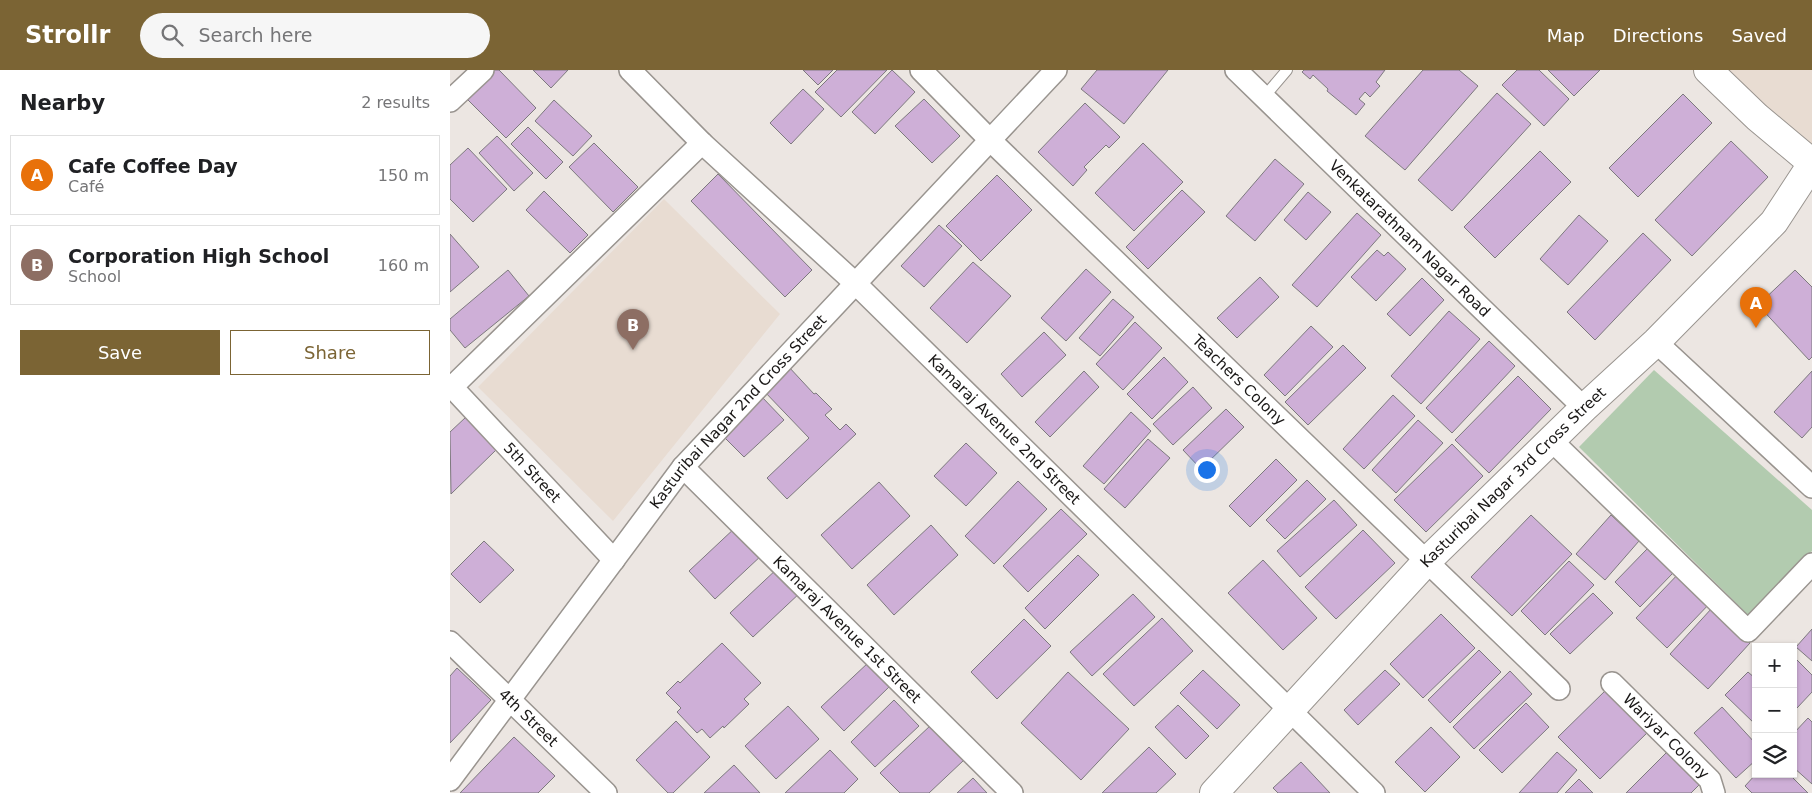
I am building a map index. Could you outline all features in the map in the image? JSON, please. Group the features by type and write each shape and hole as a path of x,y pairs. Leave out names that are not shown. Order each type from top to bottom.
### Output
{"street":[{"path":"450,101 482,70"},
{"name":"Kamaraj Avenue 2nd Street","path":"630,70 702,143 855,283 1374,793"},
{"name":"Teachers Colony","path":"920,70 990,140 1559,689"},
{"name":"Kasturibai Nagar 2nd Cross Street","path":"450,780 683,467 1056,70"},
{"name":"Venkatarathnam Nagar Road","path":"1236,70 1584,408"},
{"path":"1708,70 1758,117 1812,163"},
{"path":"451,386 702,143"},
{"name":"Kasturibai Nagar 3rd Cross Street","path":"1214,793 1427,561 1584,408 1656,342 1774,222 1812,163"},
{"path":"1656,342 1812,487"},
{"name":"5th Street","path":"451,386 614,560"},
{"path":"1552,440 1748,631 1812,564"},
{"name":"Kamaraj Avenue 1st Street","path":"683,467 1012,793"},
{"name":"4th Street","path":"450,642 606,793"},
{"name":"Wariyar Colony","path":"1612,683 1710,780 1714,793"}],"lane":[{"path":"1264,97 1287,70"}],"shaded area":[{"path":"1700,70 1812,70 1812,165"},
{"path":"664,199 780,314 613,521 478,387"}],"green space":[{"path":"1654,370 1812,510 1812,551 1749,616 1579,447"}],"building":[{"path":"489,70 499,70 536,108 506,138 463,95"},
{"path":"533,70 568,70 551,88"},
{"path":"803,70 833,70 818,85"},
{"path":"837,70 887,70 841,117 815,92"},
{"path":"892,70 915,92 875,134 852,112"},
{"path":"1097,70 1168,70 1124,124 1081,89"},
{"path":"1304,70 1385,70 1376,82 1380,86 1370,97 1365,92 1359,99 1365,104 1356,115 1327,91 1328,89 1313,75 1310,79 1302,72"},
{"path":"1423,70 1459,70 1478,86 1405,170 1365,136"},
{"path":"1517,70 1539,70 1569,99 1544,126 1502,85"},
{"path":"1548,70 1600,70 1574,96"},
{"path":"803,89 824,109 791,144 770,123"},
{"path":"1497,93 1531,124 1452,211 1418,180"},
{"path":"1683,94 1712,123 1638,197 1609,168"},
{"path":"924,99 960,136 932,163 895,126"},
{"path":"554,100 592,136 573,156 535,121"},
{"path":"1085,103 1120,137 1109,148 1106,145 1084,167 1087,170 1073,186 1038,152"},
{"path":"528,127 563,162 546,179 511,144"},
{"path":"497,136 533,173 514,191 479,153"},
{"path":"1731,141 1768,177 1692,256 1655,220"},
{"path":"594,143 638,187 613,212 569,167"},
{"path":"1143,143 1183,182 1134,231 1095,193"},
{"path":"468,148 507,189 473,222 450,199 450,165"},
{"path":"1540,151 1571,182 1495,258 1464,227"},
{"path":"1275,159 1304,184 1255,241 1226,216"},
{"path":"718,174 812,270 785,297 691,201"},
{"path":"997,175 1032,210 981,261 946,226"},
{"path":"1182,190 1205,212 1148,269 1126,247"},
{"path":"544,191 588,235 570,253 526,210"},
{"path":"1308,192 1331,212 1306,240 1284,220"},
{"path":"1357,213 1381,235 1317,307 1292,285"},
{"path":"1579,215 1608,241 1568,285 1540,259"},
{"path":"939,225 962,246 924,287 901,266"},
{"path":"1643,233 1671,260 1595,340 1567,312"},
{"path":"450,234 479,267 450,292"},
{"path":"1377,250 1384,256 1388,252 1406,269 1376,301 1351,277"},
{"path":"973,262 1011,296 967,343 930,308"},
{"path":"1086,269 1111,292 1066,341 1041,318"},
{"path":"508,270 529,296 465,348 450,330 450,319"},
{"path":"1795,270 1812,287 1812,357 1809,360 1758,305"},
{"path":"1260,277 1279,297 1237,338 1217,318"},
{"path":"1422,278 1444,300 1410,336 1387,314"},
{"path":"1113,299 1134,317 1100,356 1079,338"},
{"path":"1449,311 1480,339 1421,404 1391,376"},
{"path":"1135,322 1162,348 1123,390 1096,364"},
{"path":"1311,326 1333,347 1285,396 1264,375"},
{"path":"1044,332 1066,355 1022,397 1001,374"},
{"path":"1489,341 1515,366 1452,433 1426,408"},
{"path":"1343,345 1366,368 1308,425 1285,402"},
{"path":"1164,357 1188,382 1152,419 1127,394"},
{"path":"788,366 814,394 816,393 832,409 825,415 840,430 846,424 856,434 787,499 767,478 809,438 763,390"},
{"path":"1084,371 1099,387 1050,437 1035,422"},
{"path":"1812,371 1812,427 1802,438 1774,412"},
{"path":"1518,376 1551,409 1489,473 1455,440"},
{"path":"1193,387 1212,408 1173,445 1153,424"},
{"path":"1393,395 1415,416 1364,469 1343,449"},
{"path":"761,396 784,420 744,457 721,434"},
{"path":"1226,409 1244,427 1201,469 1183,450"},
{"path":"1131,412 1151,431 1104,484 1083,466"},
{"path":"466,417 497,449 451,494 450,432"},
{"path":"1418,420 1443,443 1396,493 1372,470"},
{"path":"1148,439 1170,458 1125,508 1104,489"},
{"path":"966,443 997,473 966,506 934,476"},
{"path":"1452,444 1483,476 1426,532 1394,500"},
{"path":"1276,459 1297,480 1250,527 1229,506"},
{"path":"1307,480 1326,499 1285,539 1266,520"},
{"path":"1018,481 1047,509 994,564 965,536"},
{"path":"879,482 910,516 852,569 821,535"},
{"path":"1334,500 1357,525 1300,577 1277,551"},
{"path":"1061,509 1087,534 1028,592 1003,566"},
{"path":"1531,515 1572,554 1512,616 1471,577"},
{"path":"1611,515 1639,541 1605,580 1576,554"},
{"path":"931,525 958,555 894,615 867,585"},
{"path":"737,526 763,554 715,599 689,571"},
{"path":"1363,530 1395,563 1336,619 1305,587"},
{"path":"484,541 514,570 480,603 451,574"},
{"path":"1647,549 1673,573 1640,607 1615,582"},
{"path":"1078,555 1099,575 1045,629 1025,608"},
{"path":"1263,560 1317,618 1283,650 1228,593"},
{"path":"1569,561 1594,585 1545,635 1521,611"},
{"path":"779,567 802,591 753,637 730,613"},
{"path":"1682,570 1713,600 1667,648 1636,618"},
{"path":"1593,593 1613,613 1570,654 1550,634"},
{"path":"1133,594 1155,617 1092,676 1070,652"},
{"path":"1712,608 1750,643 1708,689 1670,654"},
{"path":"1441,614 1475,648 1423,698 1390,664"},
{"path":"1162,618 1193,651 1134,706 1103,674"},
{"path":"1024,619 1051,646 997,699 971,672"},
{"path":"1812,629 1812,661 1797,646"},
{"path":"722,643 761,683 744,699 749,704 724,728 723,726 710,738 702,729 697,733 677,712 681,708 666,693 678,681 680,683"},
{"path":"1479,650 1501,672 1450,723 1428,700"},
{"path":"1797,660 1812,675 1812,692 1797,708"},
{"path":"869,662 891,685 844,731 821,707"},
{"path":"457,668 491,700 450,743 450,676"},
{"path":"1203,670 1240,705 1217,729 1180,693"},
{"path":"1385,670 1400,684 1358,725 1344,710"},
{"path":"1510,671 1532,694 1474,749 1453,727"},
{"path":"1068,672 1129,729 1081,780 1021,723"},
{"path":"1748,672 1752,676 1752,721 1725,695"},
{"path":"1608,688 1650,730 1600,779 1558,737"},
{"path":"894,700 919,726 875,767 851,742"},
{"path":"1526,703 1549,727 1502,773 1479,750"},
{"path":"1178,705 1209,736 1186,759 1155,727"},
{"path":"788,706 819,739 776,779 745,746"},
{"path":"1722,707 1752,740 1752,764 1736,778 1694,733"},
{"path":"1808,718 1812,722 1812,784 1797,771 1797,730"},
{"path":"676,721 710,757 673,793 668,793 636,760"},
{"path":"931,725 964,760 929,793 900,793 880,773"},
{"path":"1431,727 1460,757 1425,792 1395,762"},
{"path":"514,737 555,776 538,793 460,793"},
{"path":"1149,747 1176,774 1156,793 1102,793"},
{"path":"830,750 858,779 844,793 785,793"},
{"path":"1669,750 1702,782 1691,793 1626,793"},
{"path":"1557,752 1577,770 1557,793 1519,793"},
{"path":"1301,762 1330,793 1278,793 1273,788"},
{"path":"734,765 760,793 704,793"},
{"path":"973,778 987,793 957,793"},
{"path":"1752,778 1793,778 1808,793 1752,793 1745,786"},
{"path":"1579,779 1593,793 1565,793"}],"place":[{"name":"Cafe Coffee Day","path":"1756,328"},
{"name":"Corporation High School","path":"633,350"}]}
